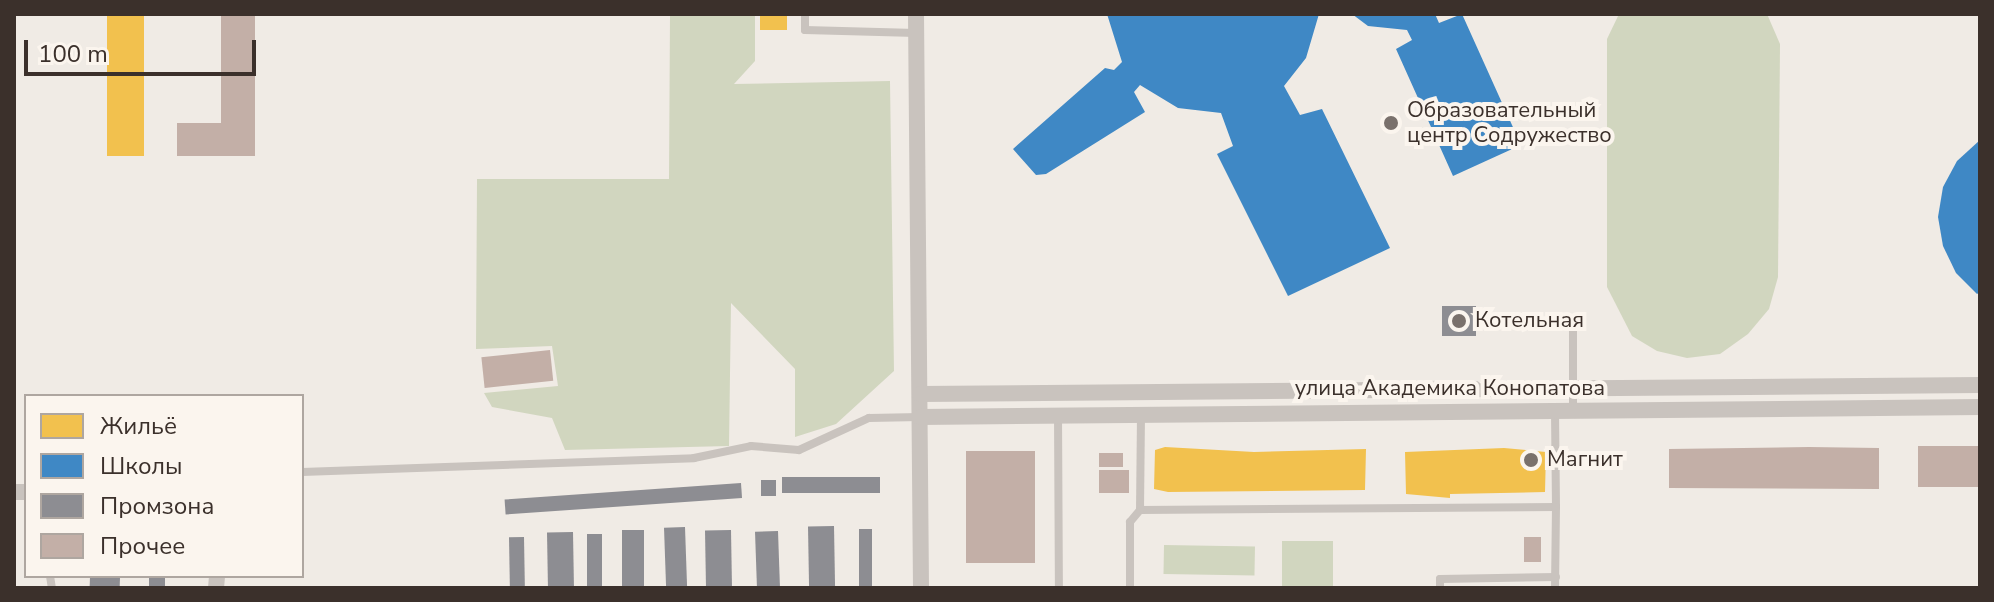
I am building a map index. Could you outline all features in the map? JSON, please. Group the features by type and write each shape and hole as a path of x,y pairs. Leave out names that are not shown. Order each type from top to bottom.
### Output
{"street":[{"path":"916,14 921,588"},
{"name":"улица Академика Конопатова","path":"920,394 1980,385"},
{"name":"улица Академика Конопатова","path":"920,417 1980,407"}],"lane":[{"path":"805,14 805,30 916,33"},
{"path":"1573,325 1573,410"},
{"path":"1555,410 1555,588"},
{"path":"1130,588 1130,522 1140,510 1141,413"},
{"path":"1058,414 1059,588"},
{"path":"304,472 694,458 751,446 799,450 869,418 920,417"},
{"path":"1140,510 1556,507"},
{"path":"1440,588 1440,579 1556,577"}],"green space":[{"path":"670,14 755,14 755,61 734,84 890,81 894,371 836,424 795,437 795,369 731,303 729,446 565,450 552,418 492,407 484,393 558,386 552,346 476,349 477,179 669,179"},
{"path":"1619,14 1767,14 1780,44 1778,277 1769,309 1748,334 1720,354 1687,358 1657,351 1632,336 1607,287 1607,39"},
{"path":"1282,541 1333,541 1333,588 1282,588"},
{"path":"1164,545 1255,547 1254,576 1163,574"}],"building: Жильё":[{"path":"107,14 144,14 144,156 107,156"},
{"path":"760,14 787,14 787,30 760,30"},
{"path":"1165,447 1254,452 1366,449 1365,490 1168,492 1154,489 1155,450"},
{"path":"1504,448 1546,452 1545,492 1450,494 1450,498 1406,494 1405,452"}],"building: Школы":[{"path":"1107,14 1319,14 1306,58 1284,86 1300,115 1322,109 1390,248 1288,296 1217,154 1233,146 1221,113 1178,108 1140,85 1134,92 1145,112 1046,174 1036,175 1013,149 1105,68 1114,70 1122,62"},
{"path":"1352,14 1435,14 1439,23 1462,14 1521,145 1453,176 1396,49 1412,40 1407,30 1368,26"},
{"path":"1980,140 1980,292 1977,294 1956,273 1943,246 1938,217 1943,187 1957,161"}],"building: Промзона":[{"name":"Котельная","path":"1442,306 1476,306 1476,336 1442,336"},
{"path":"782,477 880,477 880,493 782,493"},
{"path":"761,480 776,480 776,496 761,496"},
{"path":"741,483 742,498 506,514 505,500"},
{"path":"808,526 834,526 835,588 809,588"},
{"path":"685,527 687,588 666,588 664,528"},
{"path":"859,529 872,529 872,588 859,588"},
{"path":"622,530 644,530 644,588 622,588"},
{"path":"705,530 731,530 732,588 706,588"},
{"path":"778,531 780,588 757,588 755,532"},
{"path":"547,532 573,532 574,588 548,588"},
{"path":"587,534 602,534 602,588 587,588"},
{"path":"509,537 524,537 525,588 510,588"},
{"path":"90,578 119,578 120,588 90,588"},
{"path":"149,578 165,578 165,588 149,588"}],"building: Прочее":[{"path":"221,14 255,14 255,156 177,156 177,123 221,123"},
{"path":"550,350 553,381 485,388 481,357"},
{"path":"1918,446 1980,446 1980,487 1918,487"},
{"path":"1879,448 1879,489 1669,488 1669,449"},
{"path":"966,451 1035,451 1035,563 966,563"},
{"path":"1099,453 1123,453 1123,467 1099,467"},
{"path":"1099,470 1129,470 1129,493 1099,493"},
{"path":"1524,537 1541,537 1541,562 1524,562"}],"place":[{"name":"Образовательный центр Содружество","path":"1391,123"},
{"name":"Котельная","path":"1459,321"},
{"name":"Магнит","path":"1531,460"}]}
